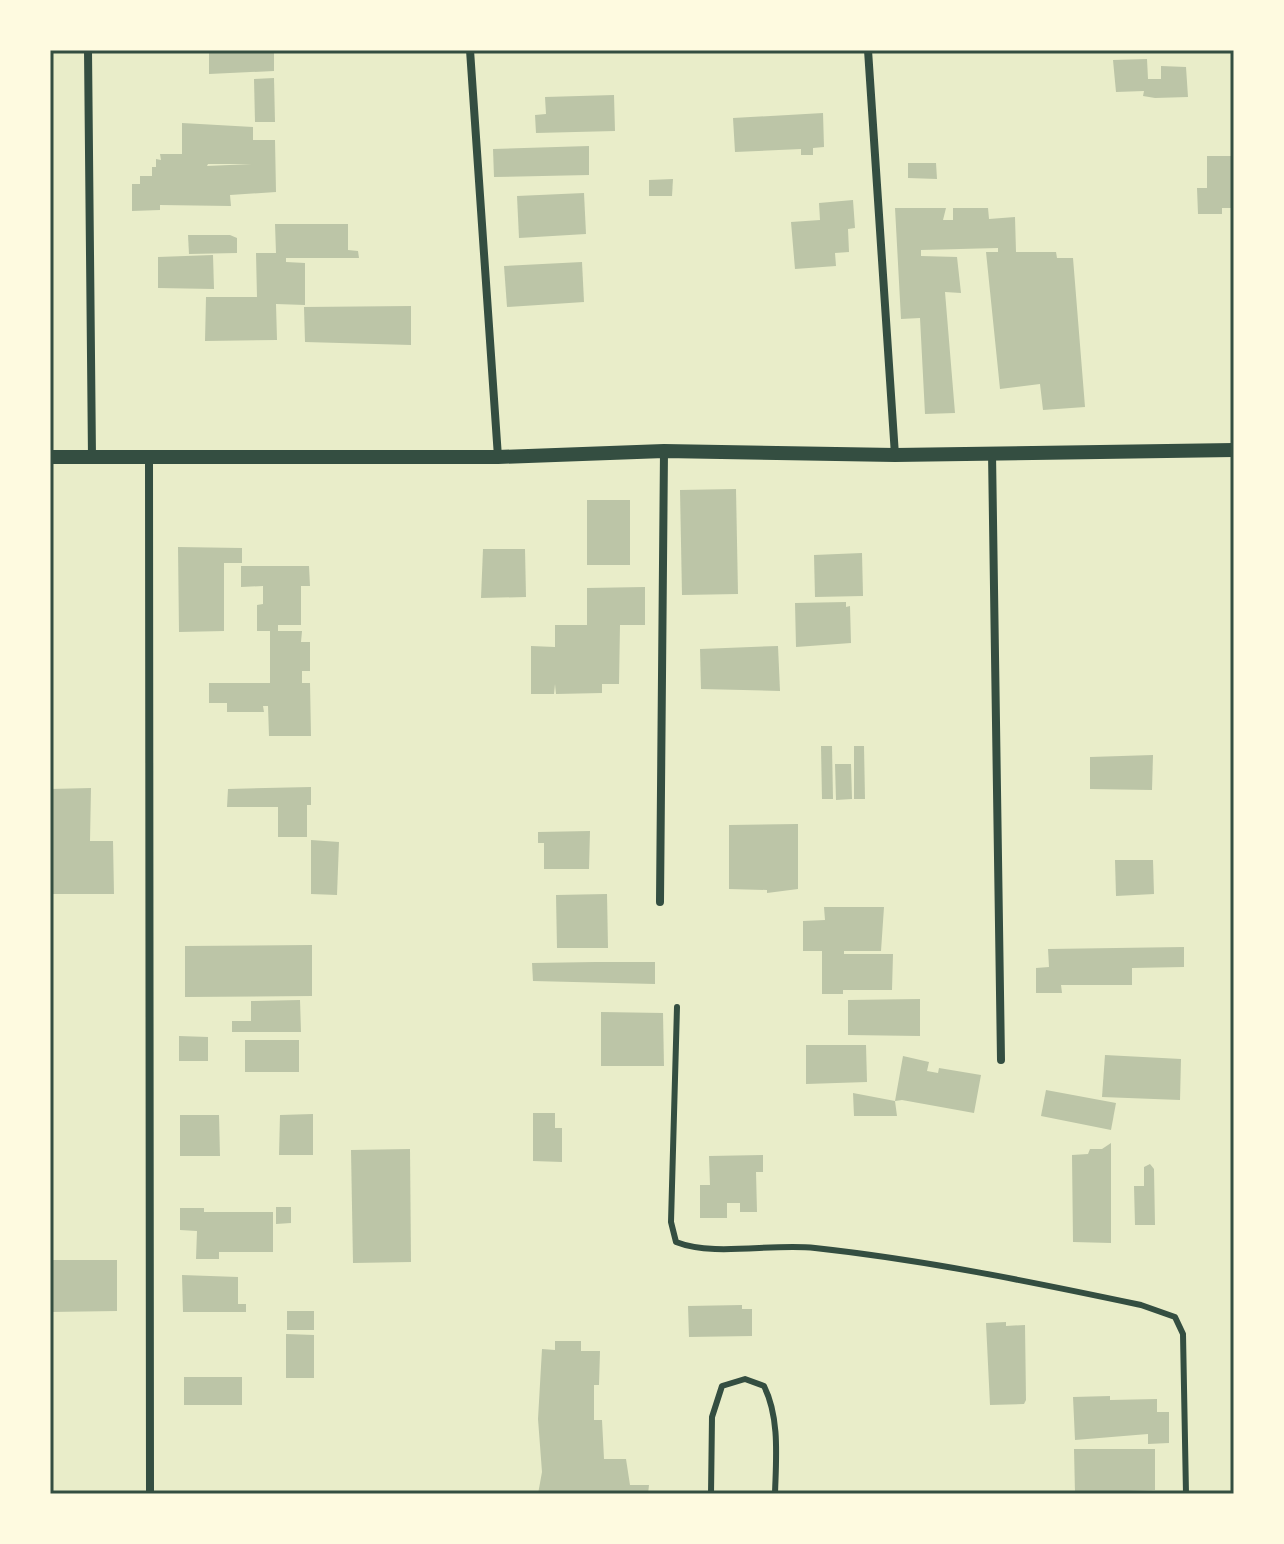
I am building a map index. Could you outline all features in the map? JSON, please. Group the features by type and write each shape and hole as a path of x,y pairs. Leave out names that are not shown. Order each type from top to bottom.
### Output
{"street":[{"path":"88,50 92,457"},
{"path":"470,50 498,457"},
{"path":"868,50 895,455"},
{"path":"50,457 498,457 664,451 895,455 1234,450"},
{"path":"660,902 664,451"},
{"path":"992,453 1001,1060"},
{"path":"149,458 150,1494"}],"lane":[{"path":"677,1007 671,1222 676,1242 693,1249 782,1245 896,1257 1141,1305 1175,1317 1183,1334 1186,1494"},
{"path":"711,1494 712,1417 722,1386 745,1379 764,1386 770,1399 777,1450 775,1494"}],"building":[{"path":"209,50 274,50 274,71 209,74"},
{"path":"1147,59 1148,79 1161,79 1161,66 1186,67 1188,97 1155,98 1143,96 1144,91 1116,92 1113,60"},
{"path":"274,78 275,122 255,122 254,79"},
{"path":"614,95 615,131 536,133 535,115 546,114 545,97"},
{"path":"823,113 824,147 813,148 813,155 801,155 801,149 735,152 733,118"},
{"path":"182,123 253,127 253,140 275,140 276,192 230,195 231,206 160,205 160,210 132,211 132,184 140,184 140,176 152,176 152,167 156,167 156,159 161,160 160,154 182,154","holes":["208,164 252,164 207,166"]},
{"path":"589,146 589,175 494,177 493,149"},
{"path":"1207,156 1234,156 1234,208 1222,208 1222,214 1198,214 1197,188 1207,188"},
{"path":"908,163 936,163 937,179 908,178"},
{"path":"673,179 672,196 649,196 649,180"},
{"path":"584,193 586,234 519,238 517,196"},
{"path":"853,200 855,228 848,229 849,252 835,253 836,266 795,269 791,222 820,220 819,203"},
{"path":"895,208 946,208 943,220 953,220 953,208 988,208 989,219 1015,217 1016,252 1056,252 1057,258 1073,258 1085,407 1043,410 1040,384 1000,389 986,252 998,252 998,248 921,250 921,256 957,257 961,293 945,292 955,413 925,414 920,318 901,319"},
{"path":"275,224 348,224 348,250 358,251 359,258 286,258 286,262 305,263 305,305 276,304 277,340 205,341 206,297 257,297 256,253 276,253"},
{"path":"188,235 230,235 237,238 237,253 189,254"},
{"path":"213,255 214,289 158,288 158,257"},
{"path":"582,262 584,302 507,307 504,266"},
{"path":"411,306 411,345 305,342 304,307"},
{"path":"736,489 738,594 682,595 680,490"},
{"path":"587,500 630,500 630,565 587,565"},
{"path":"178,547 242,548 242,563 224,563 224,631 179,632"},
{"path":"483,549 525,549 526,597 481,598"},
{"path":"862,553 863,596 815,597 814,555"},
{"path":"241,566 309,566 310,586 301,586 301,625 278,625 278,631 302,631 301,642 310,642 310,671 302,671 302,683 310,683 311,736 269,736 268,706 263,706 264,712 227,712 227,703 209,703 209,683 270,683 270,631 257,631 257,605 263,604 263,586 241,587"},
{"path":"645,587 645,625 620,625 619,684 602,684 602,693 556,694 555,684 554,694 531,694 531,646 555,647 555,625 587,625 587,588"},
{"path":"846,602 846,607 850,606 851,643 796,647 795,603"},
{"path":"778,646 780,691 701,689 700,649"},
{"path":"821,746 832,746 833,799 822,799"},
{"path":"854,746 864,746 865,799 854,799"},
{"path":"1153,755 1152,790 1090,789 1090,757"},
{"path":"835,764 851,764 852,799 836,800"},
{"path":"311,787 311,805 307,805 307,837 278,837 278,807 227,807 228,789"},
{"path":"91,788 90,841 113,841 114,894 50,894 50,789"},
{"path":"798,824 798,889 767,893 767,890 729,889 729,825"},
{"path":"590,831 589,869 544,869 544,843 538,843 538,832"},
{"path":"311,840 339,842 337,895 311,894"},
{"path":"1115,860 1153,860 1154,894 1116,896"},
{"path":"607,894 608,948 557,948 556,895"},
{"path":"824,907 884,907 881,951 844,951 844,954 893,954 892,990 843,990 843,994 822,994 822,951 803,951 803,921 825,920"},
{"path":"312,945 312,996 185,997 185,946"},
{"path":"1184,947 1184,967 1132,968 1132,985 1061,985 1062,993 1036,993 1036,968 1049,967 1048,949"},
{"path":"655,962 655,984 533,981 532,963"},
{"path":"920,999 920,1036 848,1035 848,1000"},
{"path":"300,1000 301,1032 232,1032 232,1021 251,1021 251,1001"},
{"path":"601,1012 663,1013 664,1066 601,1066"},
{"path":"179,1036 208,1037 208,1061 179,1061"},
{"path":"245,1040 299,1040 299,1072 245,1072"},
{"path":"806,1045 866,1045 867,1082 806,1084"},
{"path":"1105,1055 1181,1059 1180,1100 1102,1097"},
{"path":"903,1056 929,1062 927,1071 938,1073 939,1068 981,1075 974,1113 895,1101"},
{"path":"1046,1090 1116,1103 1111,1130 1041,1116"},
{"path":"853,1093 895,1101 897,1116 854,1116"},
{"path":"533,1113 555,1113 555,1128 562,1128 562,1162 533,1161"},
{"path":"313,1114 313,1155 279,1155 280,1115"},
{"path":"180,1115 219,1115 220,1156 180,1156"},
{"path":"1111,1143 1111,1243 1073,1242 1072,1155 1088,1154 1090,1149 1102,1149"},
{"path":"410,1149 411,1262 353,1263 351,1150"},
{"path":"763,1155 763,1172 756,1172 757,1212 740,1212 740,1203 727,1203 727,1218 700,1218 700,1185 710,1185 709,1156"},
{"path":"1150,1164 1154,1169 1155,1225 1135,1225 1134,1186 1144,1186 1144,1167"},
{"path":"276,1207 291,1207 291,1223 276,1224"},
{"path":"180,1208 204,1208 204,1212 273,1212 273,1252 219,1252 219,1259 196,1259 197,1231 180,1230"},
{"path":"50,1260 117,1260 117,1311 50,1312"},
{"path":"182,1275 238,1277 238,1304 246,1304 246,1312 183,1312"},
{"path":"742,1305 742,1309 752,1309 752,1336 689,1337 688,1306"},
{"path":"287,1311 314,1311 314,1330 287,1330"},
{"path":"1006,1322 1006,1326 1025,1325 1026,1400 1024,1404 990,1405 986,1323"},
{"path":"286,1334 314,1335 314,1378 286,1378"},
{"path":"555,1341 581,1341 581,1351 600,1351 599,1385 594,1385 594,1420 602,1420 604,1459 626,1459 630,1485 649,1485 648,1494 538,1494 542,1472 538,1419 542,1349 555,1350"},
{"path":"184,1377 242,1377 242,1405 184,1405"},
{"path":"1110,1396 1110,1400 1157,1399 1157,1412 1169,1412 1169,1443 1148,1444 1148,1434 1075,1440 1073,1397"},
{"path":"1074,1449 1155,1449 1155,1490 1075,1493"}]}
